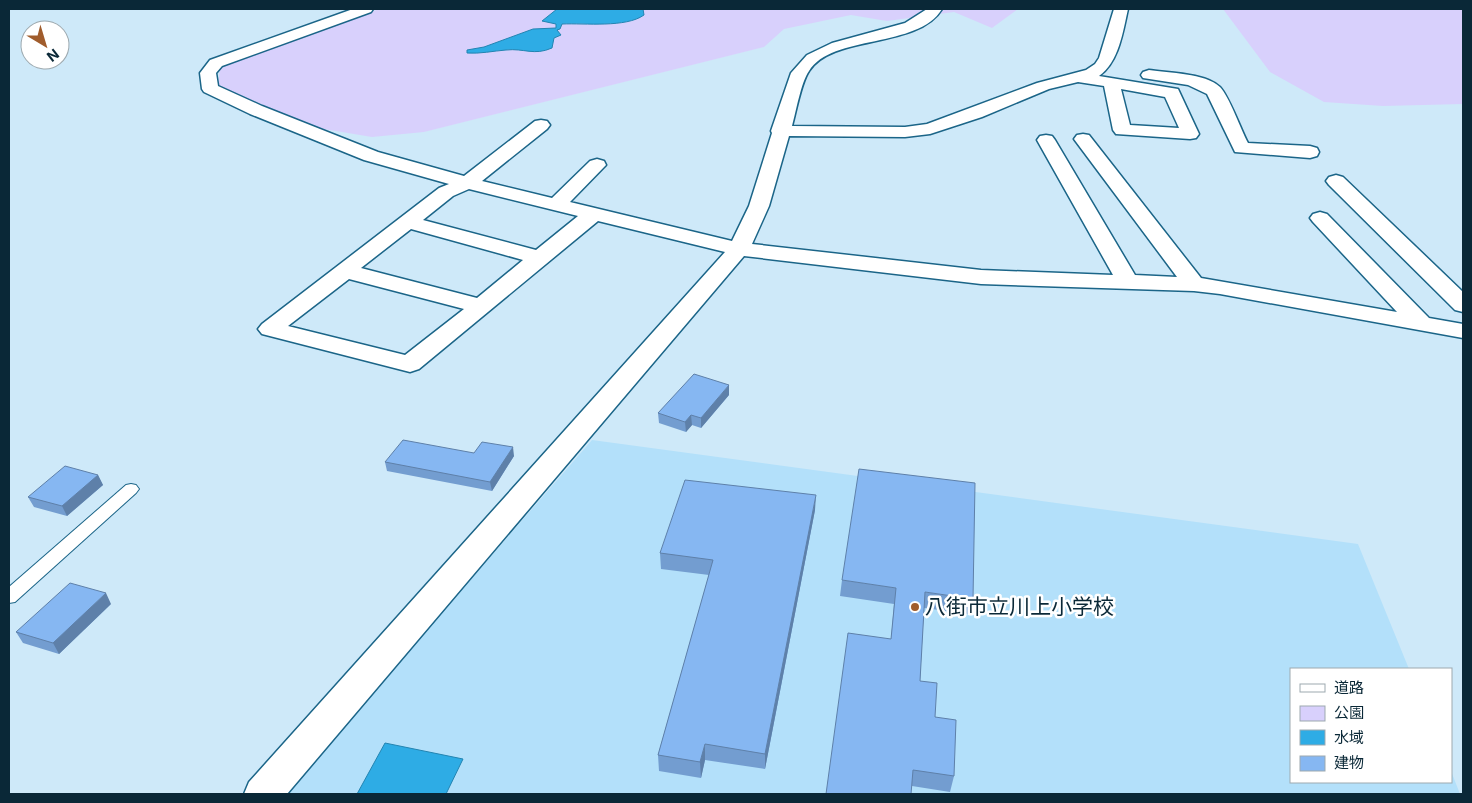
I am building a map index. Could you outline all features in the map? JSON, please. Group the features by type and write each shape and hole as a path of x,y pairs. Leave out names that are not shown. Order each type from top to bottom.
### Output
{"street":[{"path":"366,9 216,62 208,73 210,89 256,110 371,156 467,183 739,249 981,277 1194,284 1463,330"},
{"path":"263,794 739,249 760,202 780,131 794,94 795,83 804,66 821,52 854,41 905,29 927,17 935,9"},
{"path":"780,131 905,132 930,129 976,114 1043,86 1092,73 1101,67 1107,58 1121,9"},
{"path":"1101,67 1190,81 1208,86 1214,91 1241,148 1310,152"},
{"path":"1078,77 1110,82 1172,93 1190,134 1122,130 1110,82"},
{"path":"541,125 467,183 446,192 270,329 410,364 594,213"},
{"path":"1083,139 1194,284"},
{"path":"1046,140 1128,282"},
{"path":"556,204 597,166"},
{"path":"1336,181 1463,305"},
{"path":"1320,218 1421,323"},
{"path":"407,222 539,258"},
{"path":"345,271 481,306"}],"lane":[{"path":"9,597 131,489"}],"shaded area":[{"name":"八街市立川上小学校","path":"592,440 1358,544 1409,668 1290,668 1290,783 1452,783 1452,774 1460,794 284,794"}],"green space":[{"path":"379,9 1018,9 992,28 954,12 887,21 851,15 784,29 764,47 424,132 372,137 312,127 218,86 220,69 234,60"},
{"path":"1223,9 1463,9 1463,104 1383,106 1324,102 1270,72"}],"water":[{"path":"557,9 643,9 644,15 627,22 562,24 560,29 557,30 561,35 554,38 552,48 546,50 534,52 512,50 467,53 467,50 484,47 533,29 556,28 556,24 542,21"},
{"path":"385,743 463,759 446,794 357,794"}],"building":[{"path":"694,374 729,385 701,418 691,415 685,422 658,413"},
{"path":"403,440 474,453 482,442 513,447 490,482 385,462"},
{"path":"65,466 98,475 62,506 28,497"},
{"path":"859,469 975,483 973,599 925,592 920,681 937,683 935,717 956,720 954,776 913,770 911,794 826,794 848,633 891,639 896,588 842,580"},
{"path":"685,480 816,495 765,754 705,744 700,762 658,755 713,560 660,553"},
{"path":"70,583 106,593 53,643 16,632"}],"place":[{"name":"八街市立川上小学校","path":"915,607"}]}
